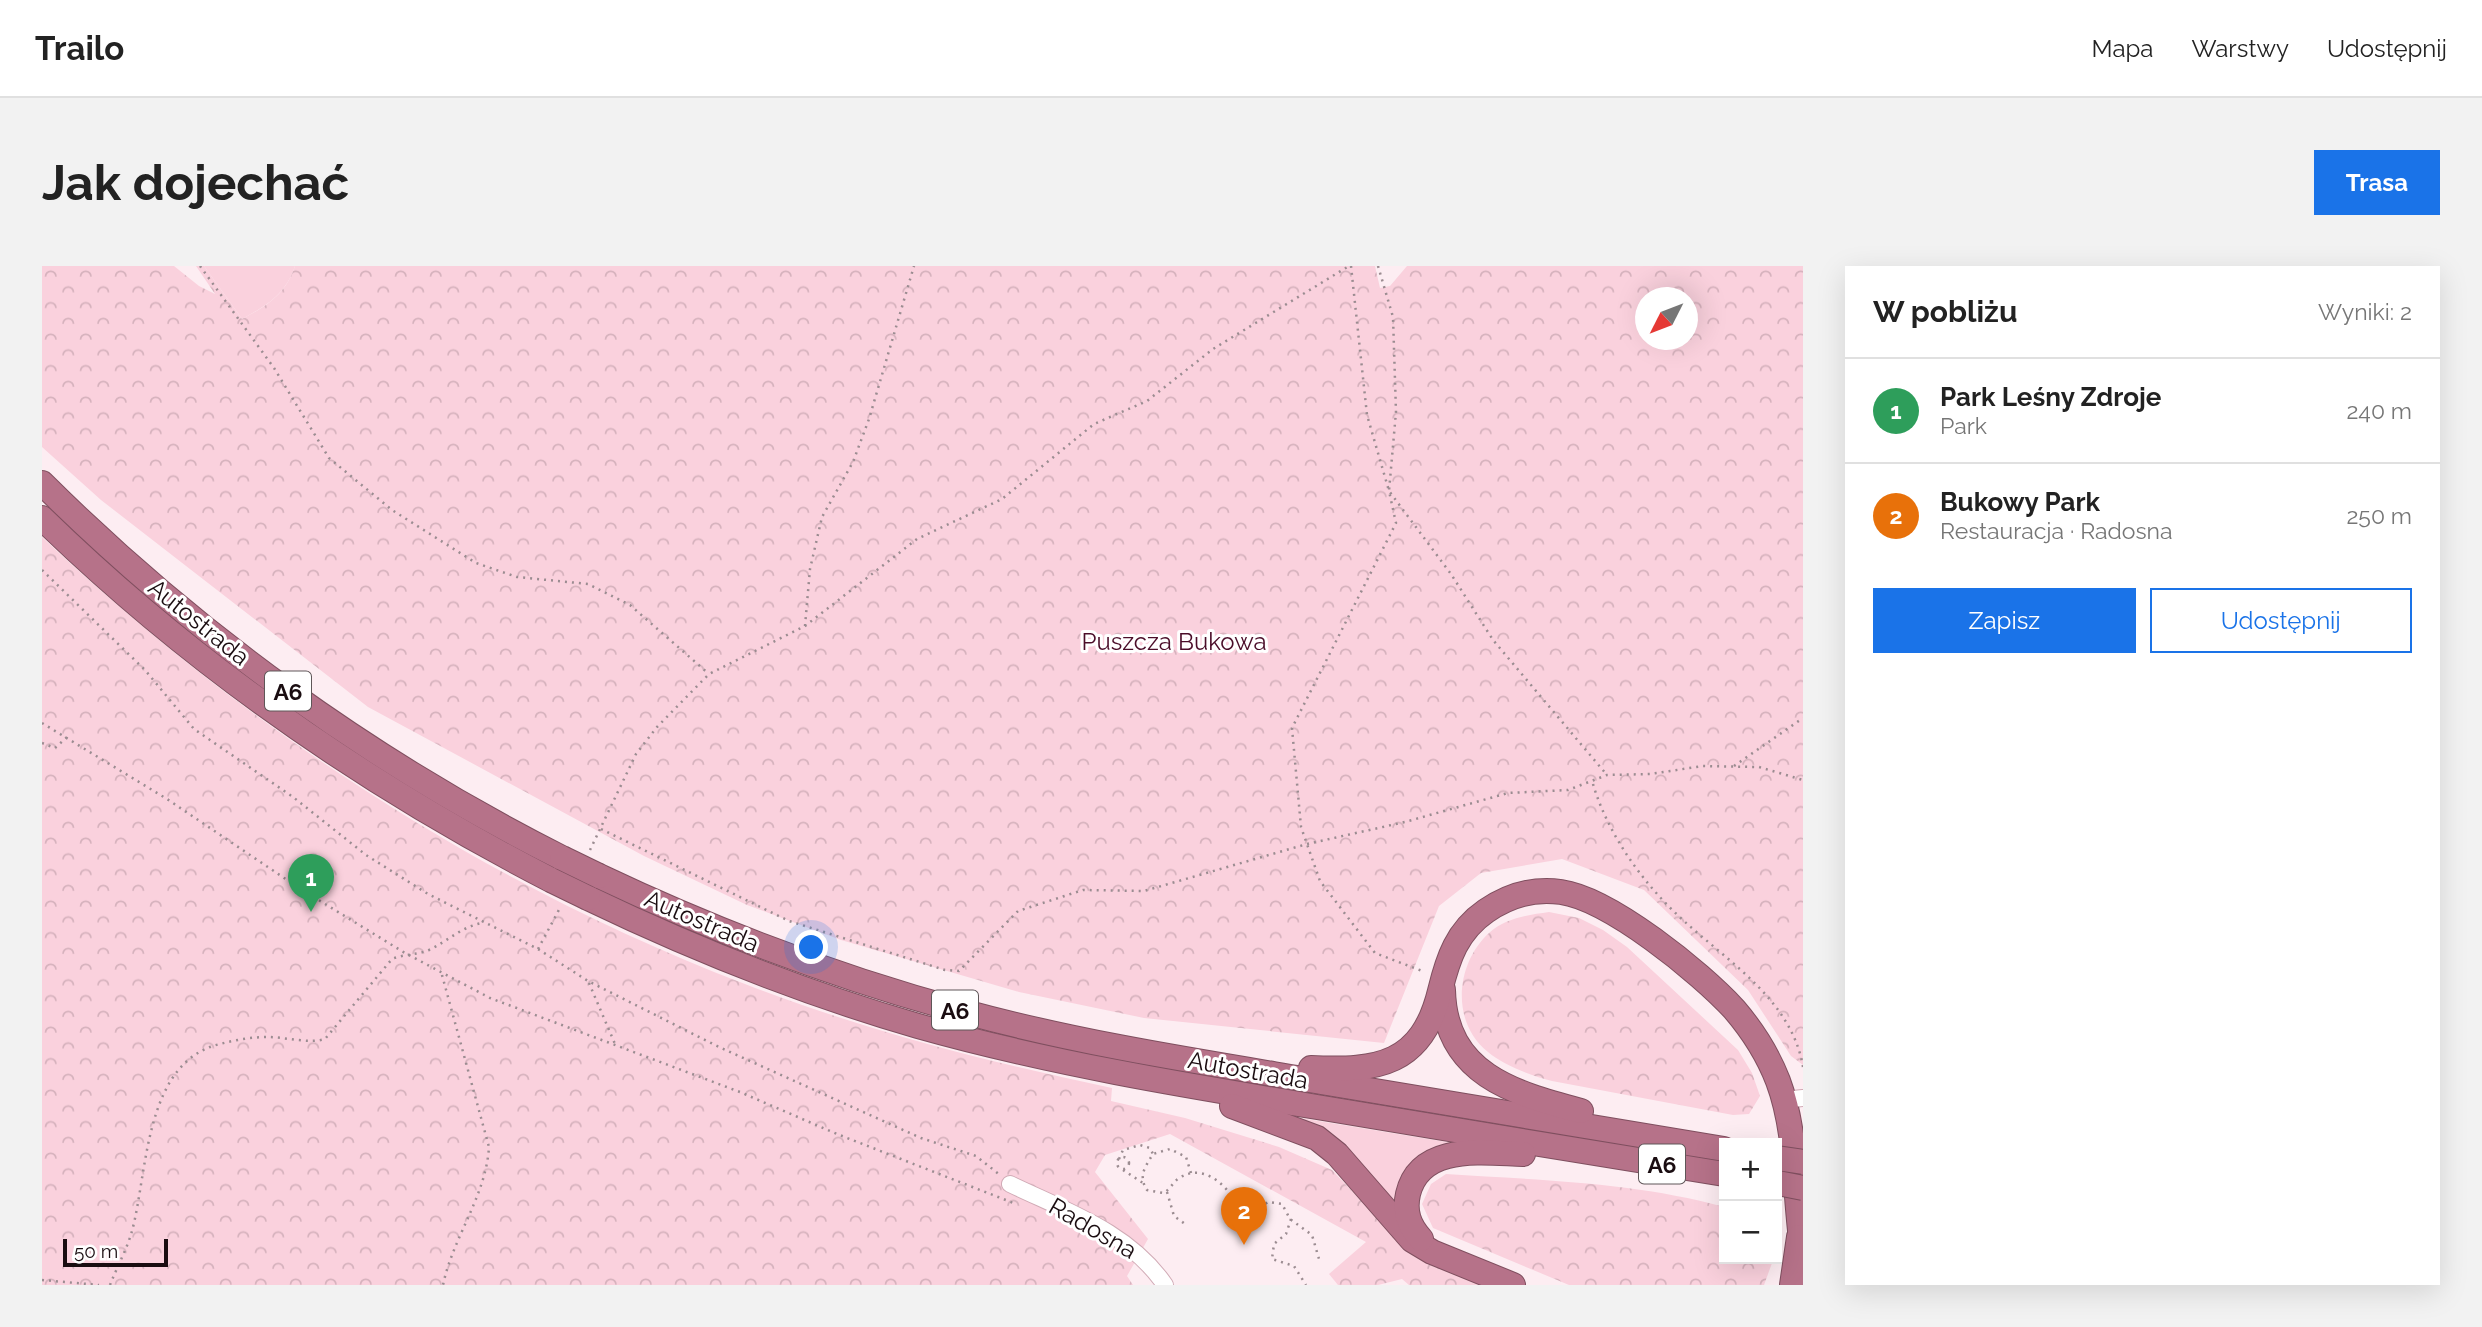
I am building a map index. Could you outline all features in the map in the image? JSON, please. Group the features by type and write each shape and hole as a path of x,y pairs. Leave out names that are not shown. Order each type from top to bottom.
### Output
{"highway":[{"name":"Autostrada","path":"42,483 176,604 294,695 418,778 562,858 731,934 895,992 1040,1031 1223,1066 1719,1148"},
{"name":"Autostrada","path":"42,518 191,649 292,724 438,819 551,880 729,961 870,1011 1015,1051 1112,1072 1719,1173"},
{"path":"1223,1066 1349,1069 1387,1063 1407,1052 1418,1039 1432,1014 1450,954 1464,931 1493,906 1511,897 1542,891 1582,897 1622,919 1728,1003 1793,1099 1801,1243 1792,1285"},
{"path":"1443,979 1447,1018 1458,1045 1475,1066 1500,1085 1535,1098 1719,1148"},
{"path":"1112,1072 1253,1112 1317,1138 1337,1154 1401,1230 1420,1246 1513,1285"},
{"path":"1440,1255 1414,1231 1406,1211 1414,1177 1430,1161 1465,1153 1600,1154"},
{"path":"1782,1159 1803,1162"},
{"path":"1782,1184 1803,1188"}],"street":[{"name":"Radosna","path":"1010,1184 1125,1241 1146,1259 1164,1285"}],"path":[{"path":"200,266 274,368 329,458 392,510 476,563 517,577 588,583 630,605 709,674"},
{"path":"805,626 810,569 822,517 853,462 869,419 914,266"},
{"path":"607,816 636,754 657,727 709,674 805,626 917,539 1002,499 1094,425 1147,401 1213,349 1350,266 1367,415 1396,523 1292,728 1301,827 1320,881 1375,953 1443,979"},
{"path":"1378,266 1393,317 1396,412 1389,491 1451,574 1493,640 1607,775"},
{"path":"42,570 145,670 194,729 293,797 366,855 428,894 538,949 588,981 719,1048 921,1138 976,1156 1010,1184"},
{"path":"1734,766 1803,718"},
{"path":"42,723 167,799 299,888 405,953 490,998 615,1044 1015,1205 1045,1201"},
{"path":"42,743 55,748 67,737"},
{"path":"601,829 789,921 945,970 959,971 1018,911 1083,890 1144,891 1307,844 1405,822 1508,793 1568,790 1593,783 1607,775 1734,766 1759,767 1803,780"},
{"path":"1593,783 1602,814 1633,863 1682,919 1776,1005 1799,1044 1803,1067"},
{"path":"110,1285 132,1231 152,1128 167,1085 183,1065 218,1044 265,1037 317,1041 325,1039 391,959 405,953 425,952 469,925 482,923"},
{"path":"441,973 489,1147 487,1173 448,1261 443,1285"},
{"path":"588,981 615,1044"},
{"path":"1153,1154 1150,1148 1140,1145 1120,1152 1117,1165 1143,1183 1152,1193 1167,1192 1179,1178 1191,1173 1218,1179 1233,1198 1233,1208 1241,1211 1244,1219 1261,1205 1275,1201 1284,1206 1291,1219 1312,1235 1318,1259"},
{"path":"1143,1183 1142,1175 1153,1154 1170,1149 1178,1151 1188,1161 1191,1173"},
{"path":"1119,1159 1124,1157 1129,1161 1129,1167 1123,1170"},
{"path":"1167,1192 1174,1216 1185,1224"},
{"path":"1233,1198 1240,1195 1246,1200 1246,1208 1241,1211"},
{"path":"1291,1219 1286,1234 1274,1244 1272,1259 1294,1266 1306,1285"},
{"path":"42,1280 99,1285"}],"green space":[{"name":"Puszcza Bukowa","path":"42,266 174,266 199,286 215,294 196,266 204,266 242,319 281,292 295,266 1375,266 1380,288 1390,286 1407,266 1803,266 1803,1065 1791,1056 1748,990 1644,890 1562,859 1481,873 1439,906 1384,1043 1144,1018 1019,992 841,940 747,905 644,856 368,707 101,500 42,447"},
{"path":"204,266 295,266 281,292 242,319"},
{"path":"42,537 120,607 201,674 286,737 463,850 555,899 649,944 790,1001 926,1044 1112,1088 1111,1101 1185,1118 1279,1147 1332,1170 1408,1250 1491,1285 1409,1285 1402,1279 1378,1285 1338,1285 1329,1274 1366,1242 1170,1134 1105,1155 1095,1172 1148,1239 1127,1276 1133,1285 42,1285"},
{"path":"1549,912 1579,918 1603,930 1627,947 1738,1050 1752,1073 1760,1096 1749,1114 1733,1115 1552,1081 1518,1070 1488,1052 1476,1040 1467,1025 1462,992 1464,976 1478,945 1489,933 1503,924 1533,914"},
{"path":"1300,1118 1459,1144 1399,1206"},
{"path":"1446,1174 1550,1180 1621,1187 1690,1199 1719,1206 1719,1264 1772,1264 1764,1285 1569,1285 1433,1228 1422,1204 1431,1184"}],"place":[{"name":"Park Leśny Zdroje","path":"311,912"},
{"name":"Bukowy Park","path":"1244,1245"}]}
